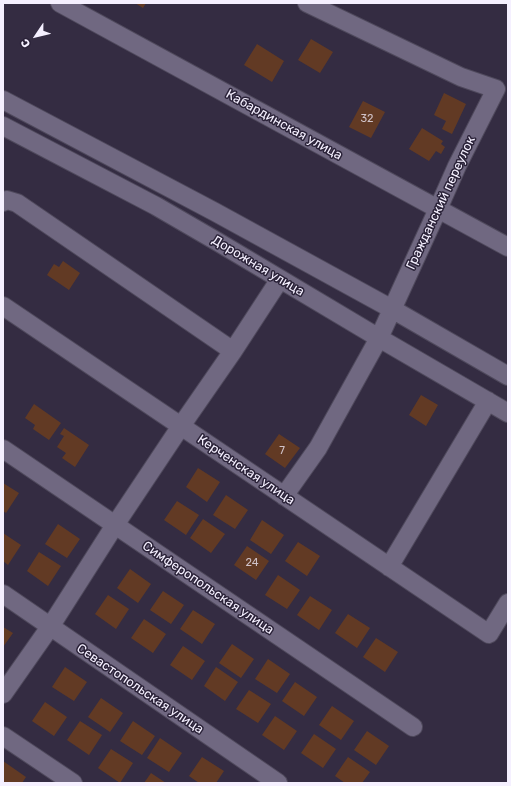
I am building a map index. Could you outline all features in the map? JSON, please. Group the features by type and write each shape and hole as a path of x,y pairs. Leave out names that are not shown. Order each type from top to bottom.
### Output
{"street":[{"name":"Кабардинская улица","path":"60,3 508,247"},
{"name":"Гражданский переулок","path":"284,496 318,448 379,338 457,166 496,90 461,77 307,3"},
{"name":"Дорожная улица","path":"3,100 215,212 392,309 508,376"},
{"name":"Дорожная улица","path":"3,126 156,206 508,413"},
{"path":"3,202 7,200 17,203 233,351"},
{"path":"3,694 50,627 115,525 233,351 280,278"},
{"name":"Керченская улица","path":"3,306 489,634 508,602"},
{"path":"389,567 488,401"},
{"name":"Симферопольская улица","path":"3,449 413,727"},
{"name":"Севастопольская улица","path":"3,594 278,783"},
{"path":"3,736 73,783"}],"building":[{"path":"135,3 146,3 143,8"},
{"path":"311,39 333,52 320,73 298,60"},
{"path":"257,44 284,61 272,82 244,65"},
{"path":"444,93 466,104 452,134 442,129 446,121 434,115"},
{"path":"363,101 385,112 371,138 349,127"},
{"path":"422,128 443,141 441,144 445,147 441,154 436,151 429,161 409,149"},
{"path":"63,261 80,273 69,290 47,275 54,264 59,267"},
{"path":"421,395 438,405 426,426 409,415"},
{"path":"34,404 61,423 49,440 33,429 35,425 25,418"},
{"path":"64,428 89,445 75,467 62,458 66,453 57,447 64,436 60,434"},
{"path":"279,434 300,448 285,468 265,454"},
{"path":"198,468 220,482 207,502 186,487"},
{"path":"3,483 19,493 6,513 3,511"},
{"path":"226,495 248,510 235,529 213,515"},
{"path":"177,501 199,515 186,535 164,520"},
{"path":"203,519 225,534 211,553 190,538"},
{"path":"262,520 284,535 271,554 250,540"},
{"path":"58,524 80,539 67,558 45,544"},
{"path":"3,533 21,545 8,565 3,561"},
{"path":"298,542 320,556 307,576 285,561"},
{"path":"247,546 269,561 256,580 234,565"},
{"path":"39,552 61,566 48,586 27,571"},
{"path":"130,569 151,584 138,603 117,588"},
{"path":"278,575 300,590 287,609 265,595"},
{"path":"163,591 184,605 171,624 150,610"},
{"path":"108,595 129,609 116,629 95,614"},
{"path":"310,596 332,610 319,630 297,615"},
{"path":"193,610 215,624 202,644 180,629"},
{"path":"348,614 370,628 357,648 335,633"},
{"path":"144,619 166,634 153,653 131,638"},
{"path":"3,627 13,633 3,647"},
{"path":"376,638 398,652 385,672 363,657"},
{"path":"232,644 254,659 241,678 219,663"},
{"path":"183,646 205,661 192,680 170,665"},
{"path":"268,659 290,674 277,693 255,679"},
{"path":"65,667 87,682 74,701 52,687"},
{"path":"216,667 238,682 225,701 204,686"},
{"path":"295,682 317,697 304,716 282,701"},
{"path":"249,690 271,704 258,723 236,709"},
{"path":"101,698 123,713 110,732 88,717"},
{"path":"45,702 67,717 54,736 32,721"},
{"path":"332,706 354,721 341,740 319,725"},
{"path":"275,716 297,731 284,750 262,735"},
{"path":"80,721 102,735 89,755 67,740"},
{"path":"133,721 155,736 142,755 120,741"},
{"path":"367,731 389,746 376,765 354,750"},
{"path":"314,734 336,749 323,768 301,753"},
{"path":"160,738 182,753 169,772 147,758"},
{"path":"111,749 133,763 120,783 98,768"},
{"path":"202,757 224,771 216,783 199,783 189,776"},
{"path":"348,757 370,772 362,783 345,783 335,776"},
{"path":"3,761 26,777 22,783 3,783"},
{"path":"151,773 166,783 144,783"}]}
